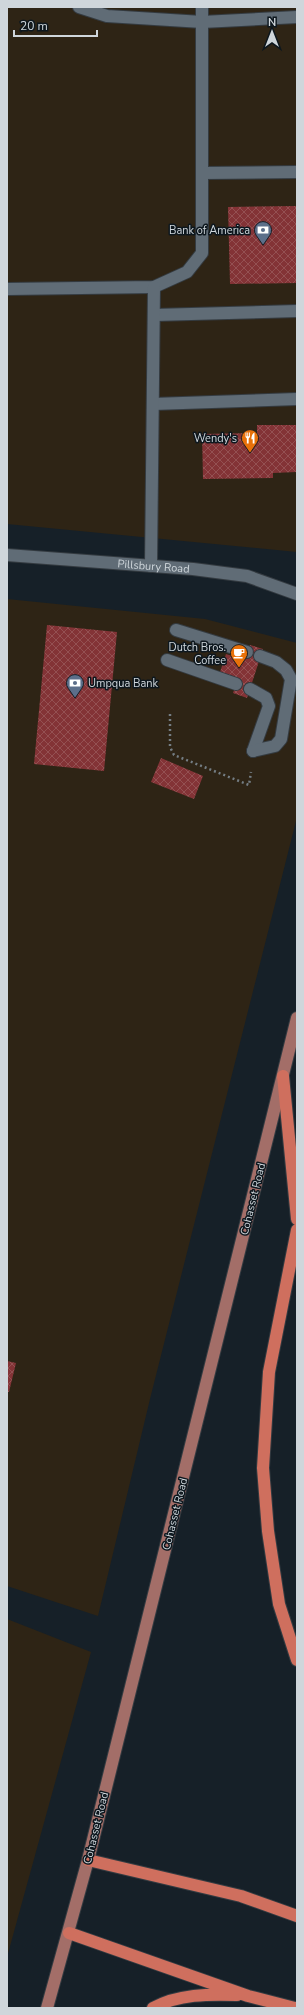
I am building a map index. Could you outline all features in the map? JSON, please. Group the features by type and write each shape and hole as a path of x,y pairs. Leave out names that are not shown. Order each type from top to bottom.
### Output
{"highway":[{"path":"283,1076 297,1219"},
{"path":"297,1230 269,1372 264,1468 268,1531 280,1604 297,1660"},
{"path":"88,1860 241,1896 297,1916"},
{"path":"68,1933 248,1996 295,2008"},
{"path":"153,2008 161,2003 202,1994 248,1996"}],"main road":[{"name":"Cohasset Road","path":"47,2008 88,1860 297,1018"}],"street":[{"path":"79,7 107,16 202,22 256,13 297,17"},
{"path":"7,289 154,287 187,272 202,253 202,7"},
{"path":"202,173 297,172"},
{"path":"151,566 154,287"},
{"path":"154,315 297,311"},
{"path":"153,404 297,400"},
{"name":"Pillsbury Road","path":"7,555 151,566 247,576 297,594"},
{"path":"176,630 247,652"},
{"path":"250,689 266,698 269,706 253,751 274,746 281,739 291,679 286,670 276,662 260,656"},
{"path":"167,660 236,684"}],"path":[{"path":"170,714 170,748 174,755 249,785"}],"shaded area":[{"path":"7,7 297,7 297,552 7,524"},
{"path":"7,599 205,619 297,643 297,817 150,1399 98,1616 7,1586"},
{"path":"7,1619 91,1652 7,1957"}],"building":[{"name":"Bank of America","path":"297,206 297,283 230,284 228,207"},
{"name":"Wendy's","path":"257,425 297,425 297,472 273,473 273,478 203,479 202,434 257,433"},
{"name":"Umpqua Bank","path":"47,625 117,632 104,771 34,764"},
{"name":"Dutch Bros. Coffee","path":"250,645 263,649 247,698 233,693 238,678 220,672 226,654 245,660"},
{"path":"161,758 203,776 194,799 151,782"},
{"path":"7,1361 16,1363 9,1392 7,1392"}],"place":[{"name":"Bank of America","path":"263,245"},
{"name":"Wendy's","path":"250,453"},
{"name":"Dutch Bros. Coffee","path":"239,668"},
{"name":"Umpqua Bank","path":"75,698"}]}
